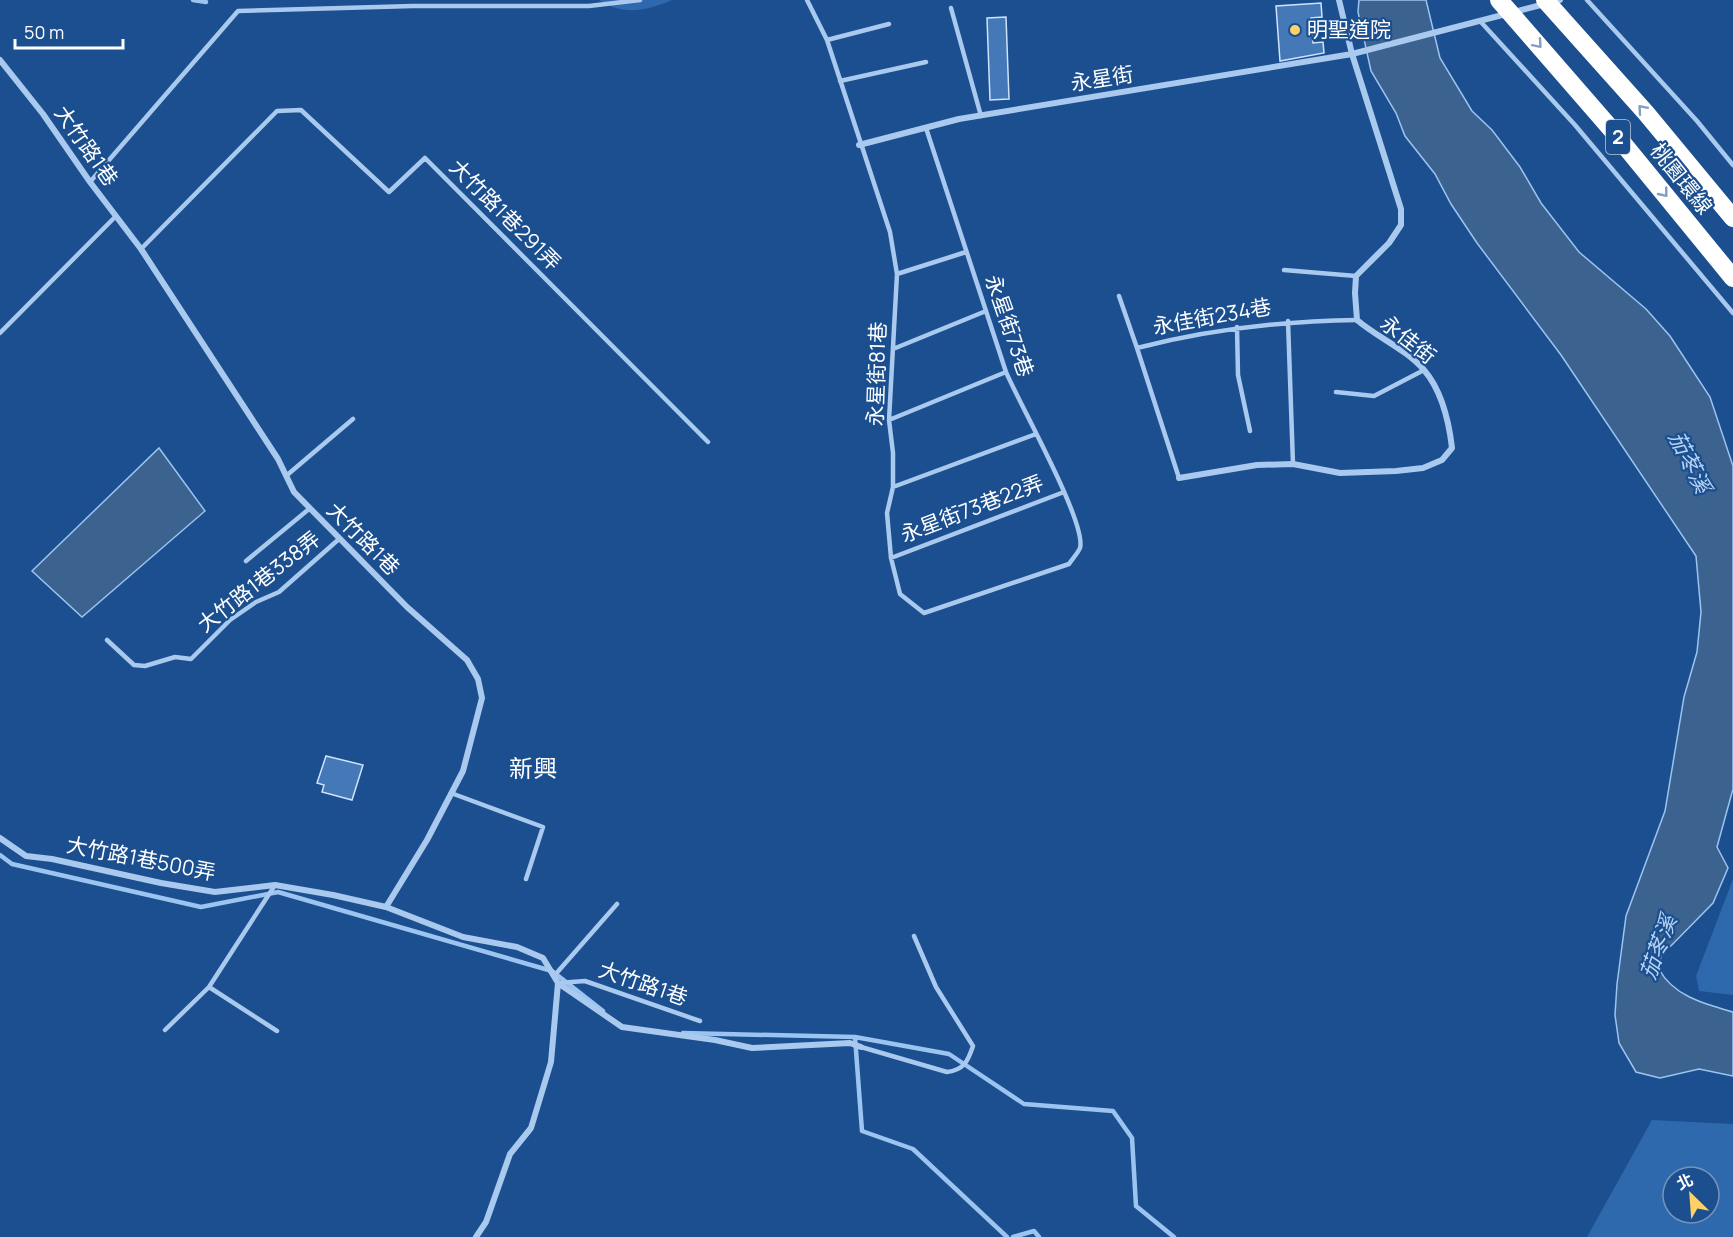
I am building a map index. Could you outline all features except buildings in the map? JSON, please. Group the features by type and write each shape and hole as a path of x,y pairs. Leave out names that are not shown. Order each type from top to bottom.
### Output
{"highway":[{"name":"桃園環線","path":"1499,0 1612,130 1733,278"},
{"name":"桃園環線","path":"1545,0 1646,113 1733,218"}],"street":[{"path":"1339,0 1352,54 1401,209 1401,225 1389,243 1356,276"},
{"path":"1479,20 1560,0"},
{"name":"永星街","path":"859,145 981,116 1352,54 1479,20"},
{"name":"大竹路1巷","path":"0,60 44,114 115,217 141,249 278,459 294,492 407,607 467,660 478,679 482,698 463,771 427,840 386,907"},
{"name":"永佳街","path":"1179,478 1257,465 1293,464 1340,473 1396,471 1423,468 1442,460 1452,448 1450,430 1435,387 1424,370 1408,356 1375,336 1357,320 1354,293 1356,276"},
{"name":"大竹路1巷500弄","path":"0,838 26,856 215,892 275,885 386,907"},
{"path":"386,907 463,937 517,947 543,958 559,983 622,1028 716,1040 752,1048 850,1043 861,1047"},
{"path":"476,1237 486,1222 510,1154 531,1128 551,1062 559,983"}],"lane":[{"path":"90,182 238,11 413,3 589,6 640,0"},
{"name":"永星街81巷","path":"807,0 827,40 859,145 890,232 897,274 889,420 893,453 893,487 887,513 891,558 900,594 909,604"},
{"path":"1587,0 1697,121 1733,165"},
{"path":"951,8 981,116"},
{"path":"1479,20 1575,125 1733,313"},
{"path":"827,40 889,24"},
{"path":"840,81 926,62"},
{"name":"大竹路1巷291弄","path":"141,249 277,111 301,110 389,192 426,158 708,442"},
{"name":"永星街73巷","path":"909,604 924,614 1069,564 1080,548 1078,529 1064,492 1006,372 926,128"},
{"path":"0,333 115,217"},
{"path":"897,274 966,252"},
{"path":"1284,270 1356,276"},
{"path":"1119,296 1137,348"},
{"path":"893,350 986,312"},
{"name":"永佳街234巷","path":"1179,478 1137,348 1237,327 1288,321 1357,320"},
{"path":"1288,321 1293,464"},
{"path":"1237,327 1238,375 1250,431"},
{"path":"1336,392 1374,396 1424,370"},
{"path":"889,420 1006,372"},
{"path":"286,476 353,419"},
{"path":"893,487 1036,434"},
{"name":"永星街73巷22弄","path":"891,558 1064,492"},
{"path":"246,561 309,509"},
{"name":"大竹路1巷338弄","path":"107,640 134,665 145,666 175,657 191,659 230,620 256,602 279,592 339,539"},
{"path":"451,793 543,827 526,879"},
{"path":"165,1030 209,987 275,885"},
{"path":"554,976 617,904"},
{"path":"861,1047 947,1072 960,1069 967,1062 973,1046 936,987 914,936"},
{"name":"大竹路1巷","path":"559,983 585,981 700,1021"},
{"path":"209,987 277,1031"}],"shaded area":[{"path":"599,0 672,0 644,9 626,10"},
{"path":"1733,879 1733,995 1699,991 1696,976"},
{"path":"1652,1120 1733,1124 1733,1237 1587,1237"}],"water":[{"name":"茄苳溪","path":"1359,0 1426,0 1440,58 1472,111 1492,130 1520,167 1541,203 1579,252 1646,309 1670,336 1710,397 1733,466 1733,789 1717,847 1728,868 1713,903 1661,956 1659,969 1673,986 1691,998 1733,1012 1733,1076 1699,1069 1660,1078 1636,1072 1619,1043 1615,1015 1626,916 1665,811 1684,697 1697,652 1701,612 1696,556 1561,355 1477,243 1451,204 1435,174 1405,136 1396,113 1371,71 1358,12"},
{"path":"159,448 205,511 82,617 32,571"}],"waterway":[{"path":"193,0 206,2"},
{"path":"0,855 12,864 201,907 278,892 552,971 603,1011"},
{"path":"683,1033 855,1037 949,1054 1024,1104 1113,1111 1132,1138 1136,1206 1174,1237"},
{"path":"855,1037 862,1131 913,1149 1007,1237"},
{"path":"1013,1237 1034,1231 1039,1237"}],"place":[{"name":"明聖道院","path":"1295,30"}],"district":[{"name":"新興","path":"533,769"}]}
